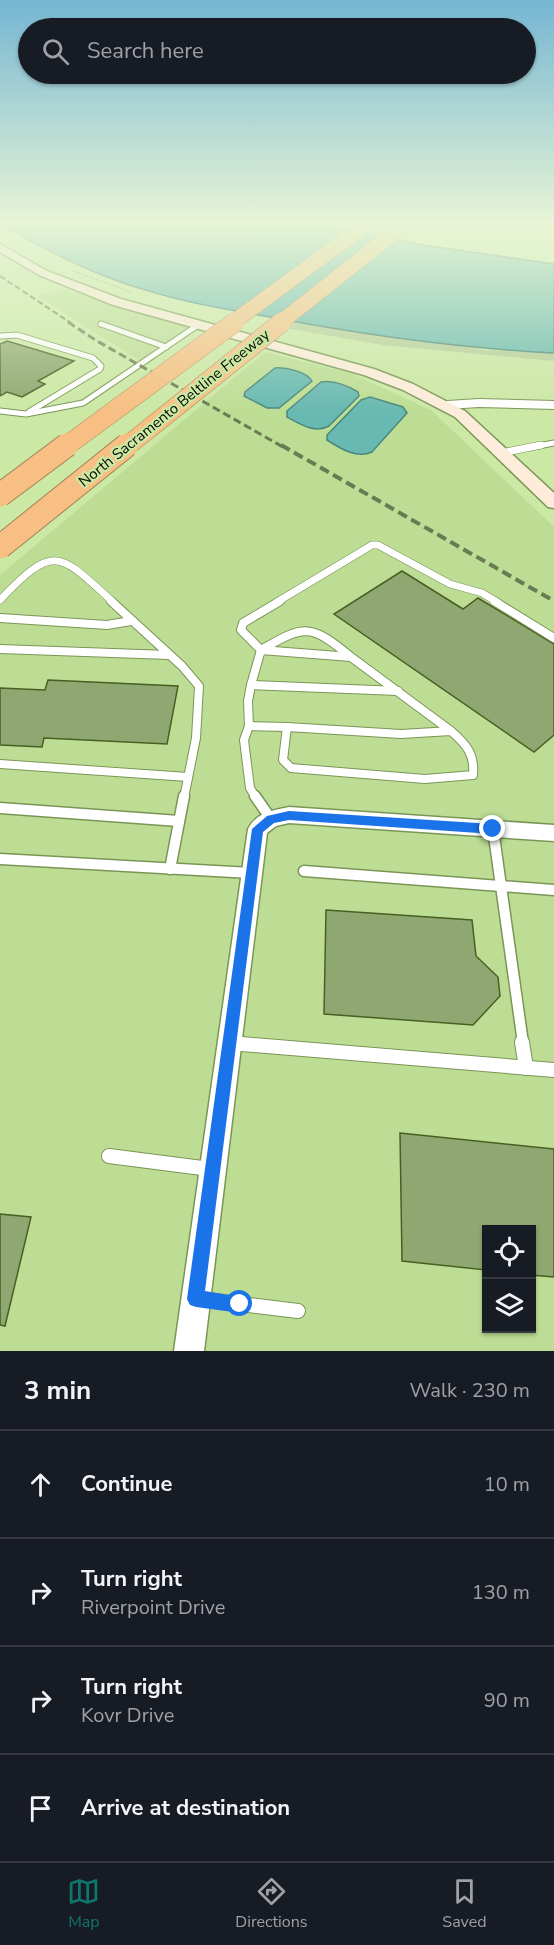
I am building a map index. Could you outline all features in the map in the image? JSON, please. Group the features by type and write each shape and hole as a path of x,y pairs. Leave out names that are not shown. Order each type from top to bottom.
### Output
{"highway":[{"name":"North Sacramento Beltline Freeway","path":"0,495 282,287"},
{"name":"North Sacramento Beltline Freeway","path":"0,547 326,287"}],"main road":[{"path":"77,287 117,302 369,372 447,405 460,414 554,503"}],"street":[{"path":"447,405 479,403 554,405"},
{"path":"189,1351 252,873 264,824 289,815 554,833"}],"lane":[{"path":"101,324 166,347"},
{"path":"0,411 26,414 83,403 198,325"},
{"path":"0,336 17,335 93,358 101,366 100,369 26,414"},
{"path":"501,453 554,443"},
{"path":"351,657 261,650 242,630 243,623 372,545 378,544 450,584 482,593 554,638"},
{"path":"0,600 32,570 45,562 57,560 72,565 170,655 200,686 196,738 170,869"},
{"path":"0,618 107,625 131,621"},
{"path":"264,824 250,788 244,740 249,726 251,685 261,650 295,630 315,629 451,731 469,747 475,760 473,775 425,779 291,768 283,760 287,726"},
{"path":"0,648 170,655"},
{"path":"251,685 398,691"},
{"path":"249,726 287,726 421,736 451,731"},
{"path":"0,764 188,777"},
{"path":"0,808 179,821"},
{"path":"493,829 526,1068"},
{"path":"0,859 252,873"},
{"path":"304,871 554,890"},
{"path":"229,1043 554,1070"},
{"path":"109,1156 213,1169"},
{"path":"196,1299 298,1311"}],"path":[{"path":"119,287 138,294"}],"shaded area":[{"path":"61,288 196,329 147,365 37,296"},
{"path":"299,318 484,350 554,353 554,361 383,345 285,328"},
{"path":"265,352 350,373 431,410 554,527 554,1351 0,1351 0,575"}],"water":[{"path":"137,287 554,287 554,353 482,348 376,335 305,324 179,299"},
{"path":"275,368 296,371 306,375 312,381 279,408 267,408 244,396 245,392"},
{"path":"321,382 345,386 358,392 359,396 329,426 324,428 313,429 287,417 287,411"},
{"path":"370,397 403,407 407,413 372,452 355,454 327,440 327,435 361,400"}],"building":[{"path":"7,341 74,361 38,381 45,384 22,397 7,392 0,396 0,344"},
{"path":"402,571 463,609 478,598 554,644 554,735 534,752 334,614"},
{"path":"48,680 178,686 167,744 44,738 42,747 0,745 0,688 45,690"},
{"path":"326,910 472,920 476,956 498,977 500,996 473,1025 324,1014"},
{"path":"400,1133 554,1149 554,1277 536,1275 536,1225 482,1225 482,1270 402,1261"},
{"path":"0,1214 31,1217 5,1326 0,1325"}],"railway":[{"path":"17,287 71,323"},
{"path":"68,322 97,341 283,447"},
{"path":"281,445 554,601"}],"route":[{"path":"240,1304 196,1299 258,829 271,819 289,815 493,829"}]}
